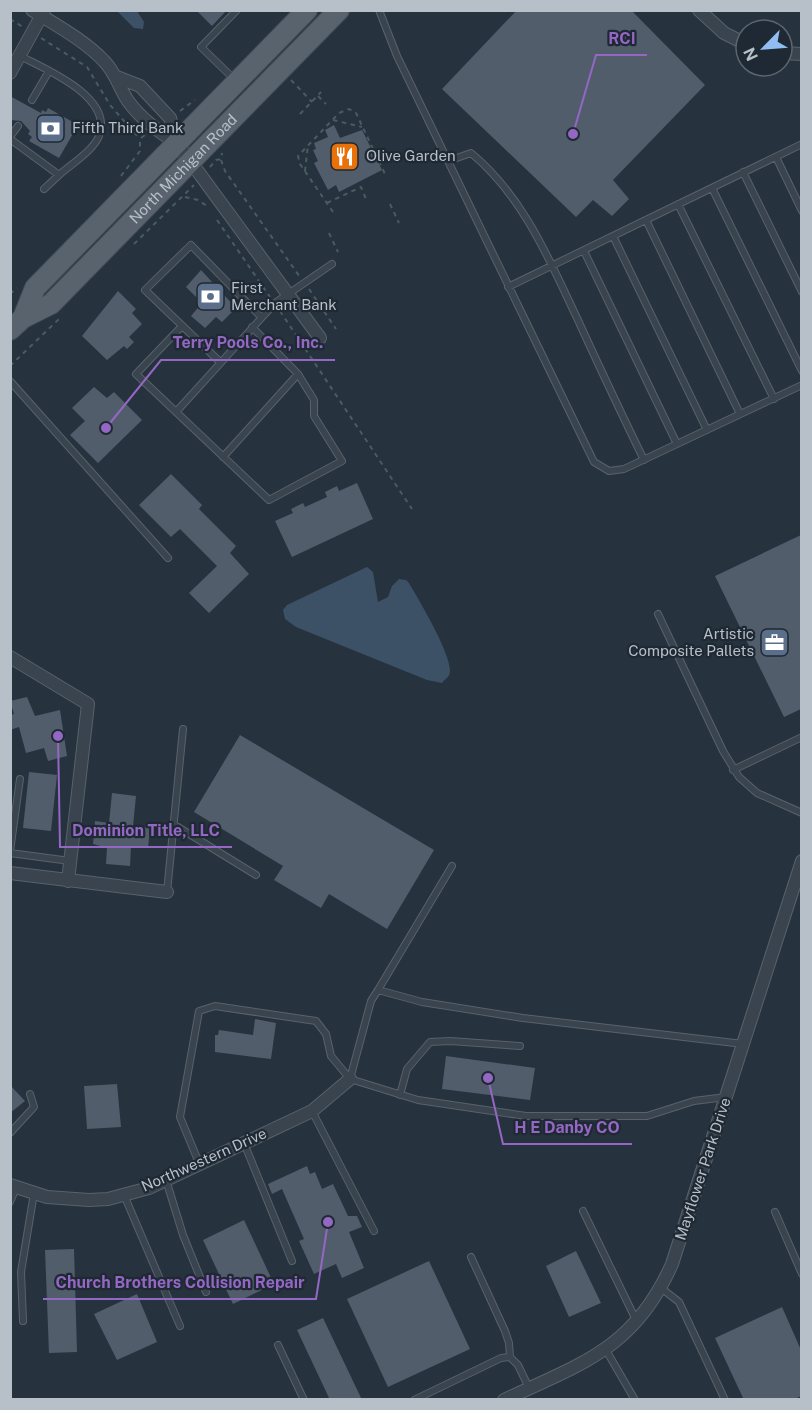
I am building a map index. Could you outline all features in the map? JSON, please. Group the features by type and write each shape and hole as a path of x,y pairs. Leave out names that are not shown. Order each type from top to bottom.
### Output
{"main road":[{"name":"North Michigan Road","path":"17,324 51,304 339,10"},
{"name":"North Michigan Road","path":"17,324 35,288 237,82 298,15"}],"street":[{"path":"699,10 724,33 734,38"},
{"path":"10,73 32,32 39,12 88,47 117,77 127,100 154,129 177,143 320,338"},
{"path":"117,77 140,86 170,118 177,143"},
{"path":"10,657 88,704 68,881"},
{"name":"Mayflower Park Drive","path":"504,1400 606,1350 637,1323 661,1288 672,1264 801,861"},
{"path":"10,873 167,892"},
{"name":"Northwestern Drive","path":"13,1187 47,1197 89,1200 124,1194 166,1179 312,1111 350,1079"}],"lane":[{"path":"237,10 201,47 237,82"},
{"path":"379,10 389,38 591,459 603,469 614,472 801,385"},
{"path":"20,56 86,93 97,113 100,129 98,138 44,189"},
{"path":"32,100 49,71"},
{"path":"18,126 10,138 59,175"},
{"path":"508,287 801,144"},
{"path":"448,161 471,153 489,168 516,200 552,266 644,460"},
{"path":"776,157 801,211"},
{"path":"743,172 801,292"},
{"path":"712,188 801,371"},
{"path":"678,204 774,399"},
{"path":"646,220 740,414"},
{"path":"613,236 707,430"},
{"path":"220,362 145,290 191,245 261,317"},
{"path":"584,250 677,444"},
{"path":"176,412 274,303 332,264"},
{"path":"182,326 136,374 269,500 342,461 314,416 314,400 298,374 252,327"},
{"path":"223,457 298,374"},
{"path":"10,381 168,558"},
{"path":"658,615 733,770 757,793 801,813"},
{"path":"167,892 183,729"},
{"path":"733,770 801,737"},
{"path":"20,779 10,852 70,861"},
{"path":"173,824 256,875"},
{"path":"350,1079 371,1001 452,866"},
{"path":"378,990 422,1002 516,1017 743,1044"},
{"path":"199,1163 180,1117 199,1011 215,1006 316,1021 326,1034 331,1056 350,1079 417,1100 526,1116 647,1116 694,1101 726,1097"},
{"path":"400,1095 407,1069 430,1042 450,1041 520,1046"},
{"path":"10,1133 34,1107 30,1094"},
{"path":"312,1111 374,1231"},
{"path":"244,1142 292,1260"},
{"path":"166,1179 183,1235 206,1292"},
{"path":"10,1202 13,1187"},
{"path":"23,1322 21,1272 34,1194"},
{"path":"124,1194 180,1326"},
{"path":"583,1211 637,1323"},
{"path":"775,1212 801,1274"},
{"path":"471,1257 505,1331 510,1357 518,1365 529,1388"},
{"path":"661,1288 680,1302 726,1400"},
{"path":"278,1345 304,1400"},
{"path":"606,1350 635,1400"},
{"path":"414,1400 501,1358 510,1357"}],"path":[{"path":"10,19 87,67 110,105 140,139"},
{"path":"290,80 312,102"},
{"path":"300,114 321,92"},
{"path":"318,96 326,104"},
{"path":"333,212 305,171 298,156 339,113 350,109 356,113 385,174"},
{"path":"332,120 363,127"},
{"path":"305,171 308,145"},
{"path":"221,159 225,171 336,329"},
{"path":"327,203 361,187 366,199"},
{"path":"185,197 202,201 210,209"},
{"path":"390,204 399,223"},
{"path":"216,219 412,509"},
{"path":"329,233 338,252"}],"water":[{"path":"117,11 137,11 144,22 143,29 134,28"},
{"path":"367,567 373,572 378,602 388,597 392,586 399,579 409,583 434,627 449,663 450,673 442,683 427,680 296,627 285,619 283,610 287,605"}],"building":[{"path":"196,10 227,10 212,26"},
{"path":"517,10 631,10 705,85 613,180 629,199 612,216 593,200 576,217 442,89"},
{"name":"Fifth Third Bank","path":"10,96 41,113 42,110 46,112 48,108 78,125 59,158 29,141 32,137 28,134 30,131 21,121 10,120"},
{"name":"Olive Garden","path":"334,125 340,138 362,130 382,170 339,192 336,185 328,190 314,163 318,161 313,150 316,149 314,143 328,137 325,130"},
{"name":"First Merchant Bank","path":"201,270 236,308 222,322 216,317 205,328 191,316 202,303 186,287"},
{"path":"118,291 136,309 132,313 142,324 129,337 134,342 127,349 124,346 107,360 82,336"},
{"path":"94,387 107,398 114,392 142,420 98,463 70,435 85,421 72,408"},
{"path":"171,474 202,505 199,509 236,546 230,553 249,574 209,613 189,593 217,566 180,529 171,537 139,505"},
{"path":"357,483 373,519 292,557 275,521 293,513 291,509 303,503 305,507 327,497 325,492 337,486 339,491"},
{"name":"Artistic Composite Pallets","path":"801,535 801,709 784,717 715,576"},
{"path":"27,697 35,716 60,710 67,756 48,761 44,748 26,753 19,727 10,730 10,715 14,714 10,701"},
{"path":"240,735 434,850 387,929 329,894 321,908 274,880 283,866 194,812"},
{"path":"29,772 57,775 51,831 23,828"},
{"path":"112,793 136,796 133,826 150,828 148,848 131,846 130,866 106,864 107,848 93,844 95,821 109,823"},
{"path":"255,1019 276,1023 271,1059 215,1052 215,1035 218,1035 219,1030 253,1035"},
{"path":"446,1056 535,1068 530,1100 442,1089"},
{"path":"117,1084 121,1127 87,1129 84,1086"},
{"path":"10,1085 25,1101 10,1113"},
{"path":"307,1166 310,1174 315,1172 322,1189 333,1184 348,1216 357,1216 362,1227 349,1232 364,1268 342,1278 336,1264 314,1274 299,1241 304,1239 282,1189 272,1194 268,1184"},
{"path":"244,1220 274,1284 233,1304 203,1240"},
{"path":"74,1249 77,1352 49,1353 45,1250"},
{"path":"576,1251 601,1303 569,1317 546,1266"},
{"path":"429,1261 470,1349 388,1387 347,1299"},
{"path":"137,1294 157,1342 117,1360 94,1314"},
{"path":"782,1307 801,1350 801,1396 793,1400 744,1400 715,1338"},
{"path":"323,1318 362,1400 330,1400 297,1330"}],"place":[{"name":"Fifth Third Bank","path":"51,128"},
{"name":"RCI","path":"573,134"},
{"name":"Olive Garden","path":"345,156"},
{"name":"First Merchant Bank","path":"210,297"},
{"name":"Terry Pools Co., Inc.","path":"106,428"},
{"name":"Artistic Composite Pallets","path":"775,643"},
{"name":"Dominion Title, LLC","path":"58,736"},
{"name":"H E Danby CO","path":"488,1078"},
{"name":"Church Brothers Collision Repair","path":"328,1222"}]}
